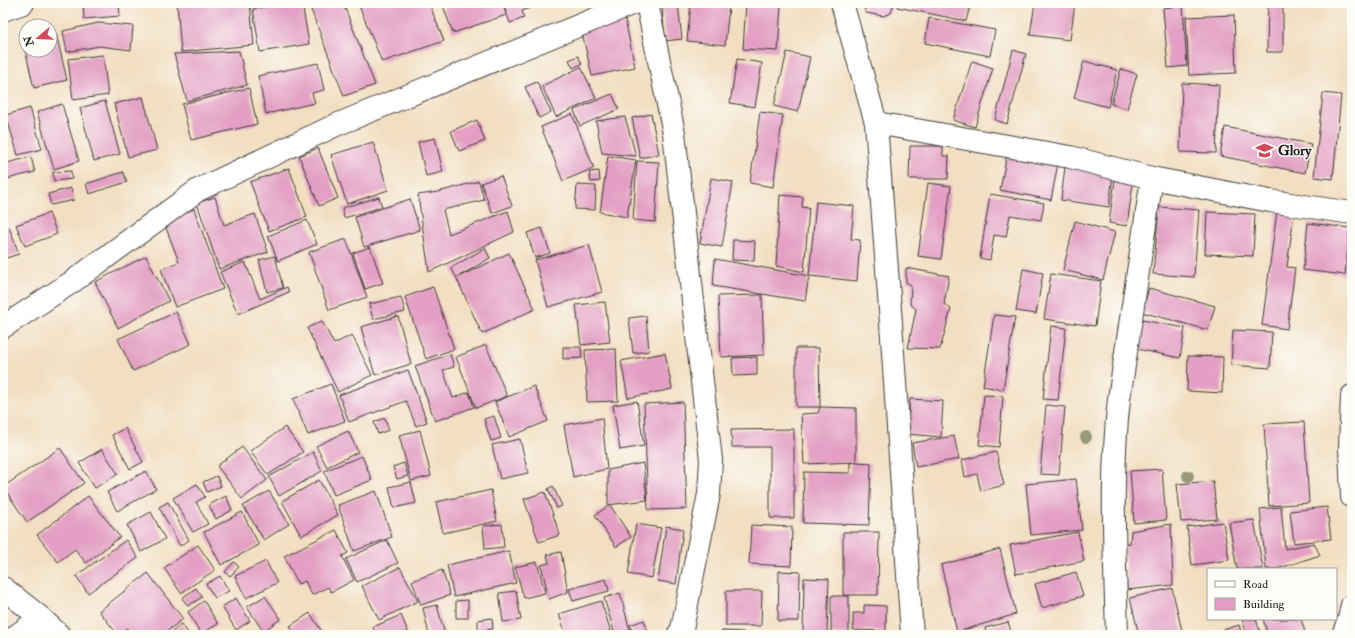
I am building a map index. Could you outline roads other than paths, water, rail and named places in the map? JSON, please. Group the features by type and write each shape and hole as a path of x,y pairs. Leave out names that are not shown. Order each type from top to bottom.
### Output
{"street":[{"path":"3,10 23,3"},
{"path":"3,327 72,282 198,190 336,125 634,3"},
{"path":"647,3 674,133 711,460 709,494 682,629 678,635"},
{"path":"842,3 876,123 912,635"},
{"path":"876,123 1070,157 1152,178 1270,201 1352,214"},
{"path":"1116,635 1114,494 1115,435 1152,178"},
{"path":"1352,396 1350,448 1352,496"},
{"path":"3,588 41,618 59,635"},
{"path":"1343,635 1352,605"},
{"path":"17,635 41,618"}],"place":[{"name":"Glory","path":"1265,150"}]}
